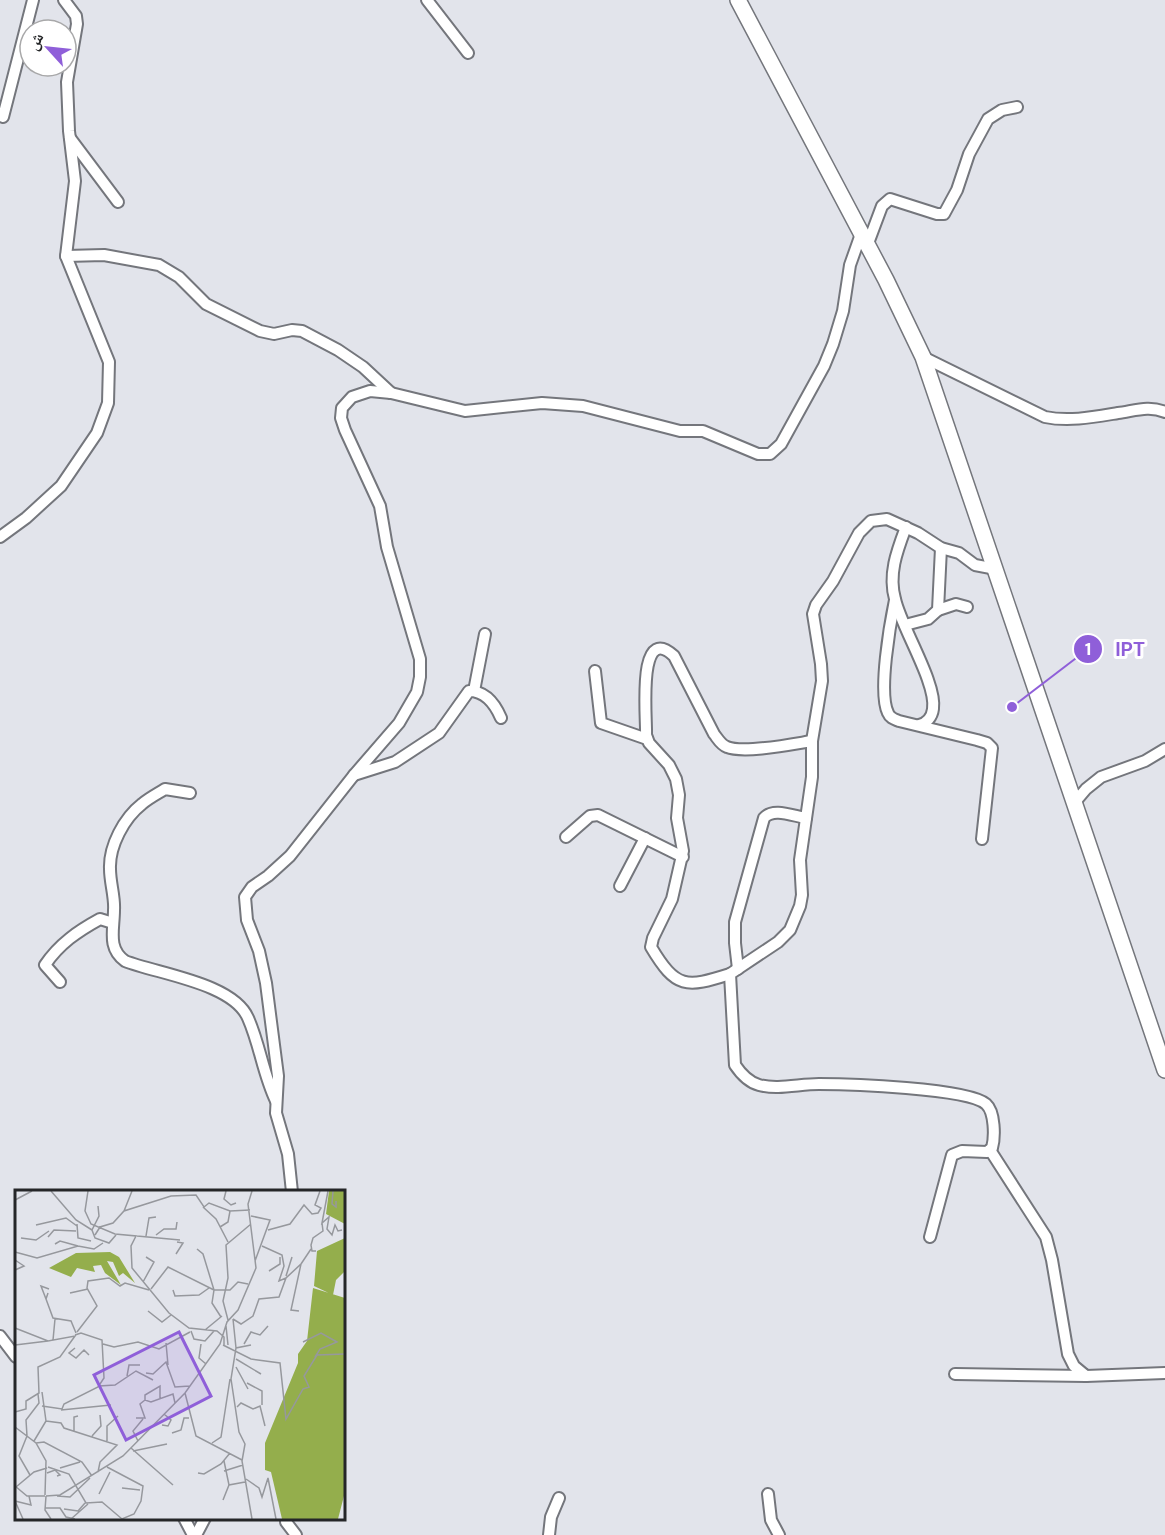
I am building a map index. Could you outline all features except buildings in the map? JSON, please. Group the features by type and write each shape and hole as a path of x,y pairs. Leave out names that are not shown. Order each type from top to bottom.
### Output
{"main road":[{"path":"738,0 886,280 923,357 1165,1070"}],"street":[{"path":"3,117 33,0"},
{"path":"0,537 26,518 61,486 97,433 106,412 110,378 109,362 66,256 75,196 69,138 67,82 76,19 64,0"},
{"path":"427,0 468,53"},
{"path":"292,1190 288,1154 277,1118 278,1076 266,983 259,951 246,920 244,900 246,893 252,887 290,856 354,775 399,723 417,692 420,676 420,659 387,547 380,506 341,418 342,408 352,397 370,391 391,393 465,411 542,403 583,406 680,431 692,433 703,431 758,454 770,454 781,444 830,352 840,323 850,265 882,206 888,199 893,198 937,214 944,214 957,190 969,154 988,119 1002,110 1017,107"},
{"path":"69,138 118,202"},
{"path":"66,256 104,255 159,265 178,277 206,304 260,331 274,334 292,330 302,331 338,350 363,367 391,393"},
{"path":"923,357 1045,417 1065,419 1093,417 1150,408 1165,412"},
{"path":"595,671 601,723 647,739 669,765 676,779 679,795 677,818 683,857 672,898 651,947 667,970 681,981 704,983 734,971 778,942 790,930 798,915 802,895 800,860 812,777 812,741 822,672 813,618 816,605 833,581 859,533 875,519 883,518 906,527 942,548 959,553 975,564 996,569"},
{"path":"906,527 892,572 895,600 933,699 931,717 919,725"},
{"path":"938,610 942,548"},
{"path":"895,600 889,629 885,685 887,711 894,720 984,742 992,748 982,839"},
{"path":"905,625 928,619 938,610 956,604 967,607"},
{"path":"474,691 485,634"},
{"path":"647,739 646,667 652,652 661,649 674,656 709,725 722,744 743,750 812,741"},
{"path":"354,775 395,762 434,736 447,724 467,693 474,691 489,699 501,718"},
{"path":"1075,802 1101,777 1145,761 1165,749"},
{"path":"190,794 165,789 142,803 126,821 111,856 110,872 114,909 113,945 117,954 125,961 206,986 242,1008 249,1020 269,1087 276,1101"},
{"path":"806,818 773,812 764,818 735,922 735,1065 746,1078 759,1085 774,1087 817,1084 881,1086 934,1091 979,1100 987,1105 991,1113 994,1144 987,1152 962,1151 952,1155 930,1238"},
{"path":"566,837 588,817 596,814 683,857"},
{"path":"620,886 645,838"},
{"path":"60,982 45,965 53,954 68,939 100,919 113,923"},
{"path":"990,1150 1046,1237 1068,1354 1074,1365 1086,1376"},
{"path":"0,1336 15,1356"},
{"path":"955,1374 1086,1376 1165,1373"},
{"path":"768,1494 771,1520 779,1535"},
{"path":"549,1535 551,1517 559,1498"},
{"path":"185,1520 195,1535 204,1520"},
{"path":"287,1520 296,1535"}],"place":[{"name":"IPT","path":"1012,707"}]}
